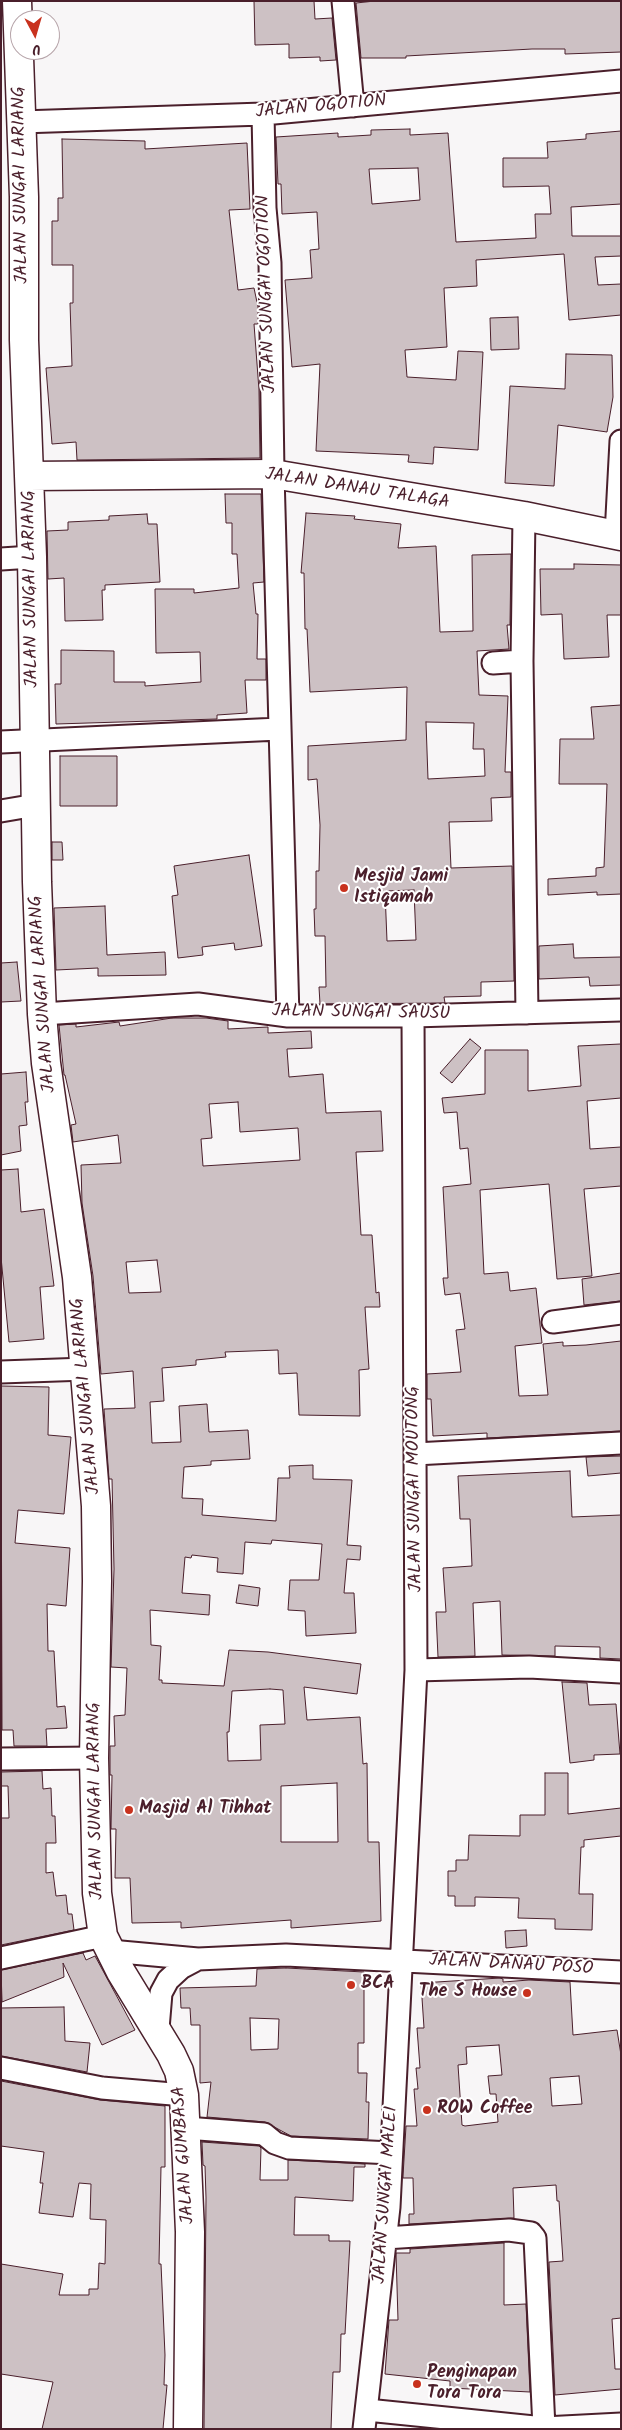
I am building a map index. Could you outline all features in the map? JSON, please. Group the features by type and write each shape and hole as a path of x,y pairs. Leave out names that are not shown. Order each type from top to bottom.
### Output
{"street":[{"name":"JALAN SUNGAI LARIANG","path":"17,1 42,1014 47,1073 77,1277 96,1506 94,1758 97,1893 106,1943 158,2029"},
{"path":"343,1 353,106"},
{"name":"JALAN OGOTION","path":"21,122 263,114 621,81"},
{"name":"JALAN SUNGAI OGOTION","path":"263,114 265,208 270,263 279,729 288,1016"},
{"path":"618,535 621,441"},
{"name":"JALAN DANAU TALAGA","path":"30,476 273,474 524,516 618,535"},
{"path":"524,516 522,661 527,1013"},
{"path":"1,558 32,557"},
{"path":"493,663 522,661"},
{"path":"1,742 279,729"},
{"path":"1,811 36,805"},
{"name":"JALAN SUNGAI SAUSU","path":"42,1014 198,1004 288,1016 413,1016 621,1010"},
{"name":"JALAN SUNGAI MOUTONG","path":"402,1962 416,1670 413,1016"},
{"path":"553,1322 621,1313"},
{"path":"1,1372 86,1369"},
{"path":"415,1454 621,1443"},
{"path":"416,1670 529,1667 621,1672"},
{"path":"1,1759 94,1758"},
{"path":"1,1958 106,1943 198,1959 286,1955 402,1962"},
{"path":"158,2029 161,1993 168,1980 181,1968 198,1959"},
{"name":"JALAN DANAU POSO","path":"402,1962 621,1972"},
{"name":"JALAN SUNGAI MALEI","path":"366,2420 385,2238 402,1962"},
{"name":"JALAN GUMBASA","path":"158,2029 179,2071 184,2095 190,2232 188,2429"},
{"path":"1,2068 102,2088 184,2095"},
{"path":"186,2128 264,2134 276,2143 289,2148 391,2153"},
{"path":"385,2238 509,2230 531,2233 535,2238 544,2428"},
{"path":"366,2420 544,2428 621,2424"}],"building":[{"path":"254,1 314,1 315,19 332,18 336,60 320,61 320,57 289,58 289,44 255,45"},
{"path":"375,1 621,1 621,52 565,54 565,49 532,49 406,56 406,58 361,58 356,3"},
{"path":"410,129 410,135 448,133 456,242 536,238 535,214 551,214 549,186 503,187 503,158 548,158 547,142 586,139 586,134 621,131 621,204 571,207 572,236 621,236 621,256 595,257 598,285 621,284 621,315 569,320 564,254 476,260 477,286 444,288 447,347 405,350 407,377 456,380 458,351 483,352 478,450 434,447 433,464 408,462 409,455 316,451 320,364 292,367 285,280 312,278 310,250 319,249 317,212 282,214 281,184 278,184 276,137 338,133 338,137 371,135 371,130","holes":["418,168 420,200 372,204 369,169"]},
{"path":"62,139 145,141 145,149 247,143 250,209 229,210 238,290 254,288 258,307 258,324 254,324 259,390 260,458 77,460 76,442 52,444 46,368 72,366 70,303 73,303 73,265 52,265 52,221 58,221 58,198 63,198"},
{"path":"518,317 519,349 491,350 490,318"},
{"path":"566,354 612,355 613,397 607,432 558,425 554,486 505,483 510,386 565,389"},
{"path":"225,494 261,494 264,582 253,583 256,614 258,614 257,659 266,659 266,680 245,680 247,713 217,715 217,719 56,724 55,684 61,684 61,650 114,651 114,682 145,682 145,686 201,682 200,652 156,653 155,589 194,589 194,593 239,588 237,554 232,554 232,523 226,523"},
{"path":"306,513 355,516 354,519 401,524 398,548 436,546 440,632 473,631 472,555 511,554 510,625 507,625 509,649 477,651 479,695 508,696 505,772 511,772 511,797 491,798 492,821 449,822 451,868 512,866 514,981 481,982 481,996 444,997 445,1003 320,1004 319,987 326,987 325,936 315,936 314,909 316,909 316,871 319,871 320,825 317,779 308,780 308,746 406,740 407,687 310,692 307,629 305,629 304,573 301,573","holes":["426,722 474,723 473,749 484,749 485,776 428,779","414,890 416,940 387,941 385,891"]},
{"path":"147,514 148,524 157,524 160,582 105,585 105,590 102,590 103,620 65,621 64,578 48,579 47,531 68,530 68,522 109,520 109,516"},
{"path":"574,564 621,565 621,615 607,615 609,657 564,659 562,614 541,615 540,569 574,569"},
{"path":"621,705 621,894 597,895 597,892 548,895 548,879 596,876 596,868 604,867 607,784 559,784 560,739 594,739 591,707"},
{"path":"60,756 117,756 117,806 60,806"},
{"path":"52,842 62,842 63,860 52,860"},
{"path":"249,855 262,946 235,950 234,943 202,947 203,955 178,958 172,896 178,895 174,866"},
{"path":"105,906 107,955 165,952 166,975 98,976 98,968 56,970 54,908"},
{"path":"573,944 574,958 621,957 621,985 590,986 589,977 539,979 539,946"},
{"path":"17,962 21,1001 1,1002 1,963"},
{"path":"172,1018 206,1018 228,1021 228,1029 268,1027 268,1033 311,1031 312,1048 287,1049 289,1077 323,1074 326,1113 381,1111 383,1151 356,1152 361,1235 372,1235 376,1293 379,1292 380,1307 365,1307 369,1369 359,1370 360,1416 299,1415 297,1373 279,1374 278,1350 225,1352 226,1357 196,1360 196,1365 162,1368 164,1401 150,1402 152,1443 181,1442 179,1406 207,1404 209,1432 248,1430 250,1459 211,1461 211,1465 184,1467 182,1498 203,1499 202,1515 276,1521 278,1478 290,1478 289,1466 313,1465 313,1479 352,1480 347,1545 361,1546 360,1560 347,1559 344,1593 354,1593 356,1633 306,1636 305,1611 288,1610 290,1580 319,1580 322,1544 272,1540 271,1544 245,1542 243,1574 217,1572 218,1558 192,1555 191,1558 185,1557 182,1593 210,1595 209,1615 150,1610 151,1645 161,1646 159,1680 162,1680 162,1683 224,1686 229,1650 268,1652 361,1664 357,1694 304,1687 307,1720 360,1717 363,1764 367,1763 368,1842 379,1842 381,1921 291,1928 291,1920 181,1928 181,1922 132,1923 130,1878 115,1878 116,1829 111,1829 112,1775 110,1775 110,1746 115,1746 114,1716 125,1715 127,1668 111,1667 114,1569 112,1479 109,1479 104,1409 135,1408 133,1371 101,1374 93,1276 82,1203 81,1165 121,1163 118,1135 73,1142 71,1125 76,1124 64,1075 59,1025 76,1024 76,1027 119,1022 120,1026","holes":["238,1102 240,1132 298,1128 300,1160 203,1166 201,1139 212,1138 209,1104","157,1260 161,1292 129,1293 126,1262","283,1690 285,1724 260,1725 261,1760 228,1761 227,1732 229,1732 232,1691","337,1783 338,1842 281,1842 281,1786"]},
{"path":"470,1039 481,1048 452,1083 440,1073"},
{"path":"621,1044 621,1098 587,1101 590,1149 621,1147 621,1186 584,1189 592,1276 557,1279 549,1184 480,1190 484,1274 508,1272 510,1291 536,1288 542,1343 515,1346 519,1396 548,1395 543,1344 563,1342 563,1346 621,1341 621,1431 487,1438 487,1433 433,1436 431,1399 427,1399 427,1374 461,1372 456,1330 465,1329 460,1293 445,1295 443,1278 448,1278 443,1187 471,1184 468,1148 460,1149 457,1112 444,1113 442,1098 485,1094 485,1050 528,1050 528,1091 581,1086 578,1046"},
{"path":"26,1072 28,1102 25,1102 27,1125 19,1126 21,1151 1,1155 1,1074"},
{"path":"18,1169 21,1212 44,1209 54,1286 40,1287 44,1339 9,1342 1,1257 1,1170"},
{"path":"621,1273 621,1301 584,1305 582,1279"},
{"path":"1,1386 49,1387 48,1435 71,1437 64,1514 18,1510 15,1543 70,1548 66,1606 47,1604 48,1651 54,1651 57,1707 65,1706 67,1728 46,1729 47,1746 14,1746 13,1730 2,1730"},
{"path":"621,1456 621,1473 588,1476 586,1457"},
{"path":"570,1471 572,1517 621,1515 621,1659 600,1658 600,1647 555,1646 555,1656 502,1655 500,1601 473,1603 475,1656 438,1657 436,1612 446,1612 443,1568 472,1566 470,1519 460,1519 458,1476"},
{"path":"239,1585 260,1588 258,1606 236,1603"},
{"path":"562,1682 587,1683 589,1705 616,1704 620,1754 594,1755 594,1760 570,1763"},
{"path":"42,1771 43,1789 51,1788 52,1816 55,1816 56,1843 46,1843 46,1873 53,1872 56,1896 66,1895 68,1914 72,1914 74,1930 1,1945 1,1818 9,1818 8,1786 1,1786 1,1772"},
{"path":"545,1773 568,1773 568,1814 621,1808 621,1836 584,1840 584,1847 581,1847 579,1894 593,1894 592,1930 555,1929 555,1919 518,1918 519,1898 475,1897 475,1906 455,1906 455,1896 448,1896 448,1871 456,1871 456,1860 468,1860 469,1835 520,1836 520,1815 545,1815"},
{"path":"526,1930 527,1946 506,1948 505,1931"},
{"path":"83,1953 86,1960 95,1956 135,2030 102,2045 63,1963 64,1977 2,2002 1,1970"},
{"path":"286,1968 364,1972 364,2043 358,2043 358,2073 367,2073 366,2102 369,2102 368,2139 291,2136 265,2122 207,2117 211,2082 200,2083 200,2025 191,2025 190,2008 181,2008 180,1988 256,1986 257,1969","holes":["250,2018 279,2019 278,2049 251,2050"]},
{"path":"500,1978 503,1979 503,1982 529,1980 570,1982 573,2035 617,2030 621,2055 621,2318 612,2319 615,2369 621,2369 621,2389 555,2395 549,2262 563,2261 559,2201 557,2201 556,2185 513,2188 514,2218 409,2224 409,2214 414,2214 413,2178 403,2178 403,2176 406,2126 417,2126 414,2089 418,2089 416,2068 420,2068 417,2028 424,2028 421,1983","holes":["499,2045 502,2075 488,2076 490,2094 496,2094 498,2122 462,2125 458,2065 467,2064 466,2047","579,2076 582,2104 552,2106 550,2078"]},
{"path":"64,2007 65,2041 90,2043 87,2072 1,2056 1,2008"},
{"path":"1,2081 100,2100 165,2106 165,2167 161,2167 159,2264 161,2264 165,2355 164,2385 167,2385 163,2429 42,2429 53,2382 1,2374 1,2264 63,2274 59,2295 89,2295 89,2289 98,2289 99,2263 105,2264 106,2220 90,2219 91,2184 79,2183 73,2217 39,2213 43,2183 40,2183 44,2152 1,2146"},
{"path":"202,2142 259,2146 261,2148 260,2180 288,2180 288,2160 365,2164 365,2167 354,2167 353,2201 295,2197 294,2235 329,2235 329,2241 350,2241 345,2334 341,2334 340,2372 333,2372 331,2429 204,2429 206,2198"},
{"path":"504,2243 504,2305 526,2304 530,2392 450,2388 450,2381 385,2374 389,2320 398,2320 396,2253 410,2253 410,2249"}],"place":[{"name":"Mesjid Jami Istiqamah","path":"344,888"},
{"name":"Masjid Al Tihhat","path":"129,1810"},
{"name":"BCA","path":"351,1985"},
{"name":"The S House","path":"527,1993"},
{"name":"ROW Coffee","path":"427,2110"},
{"name":"Penginapan Tora Tora","path":"417,2384"}]}
